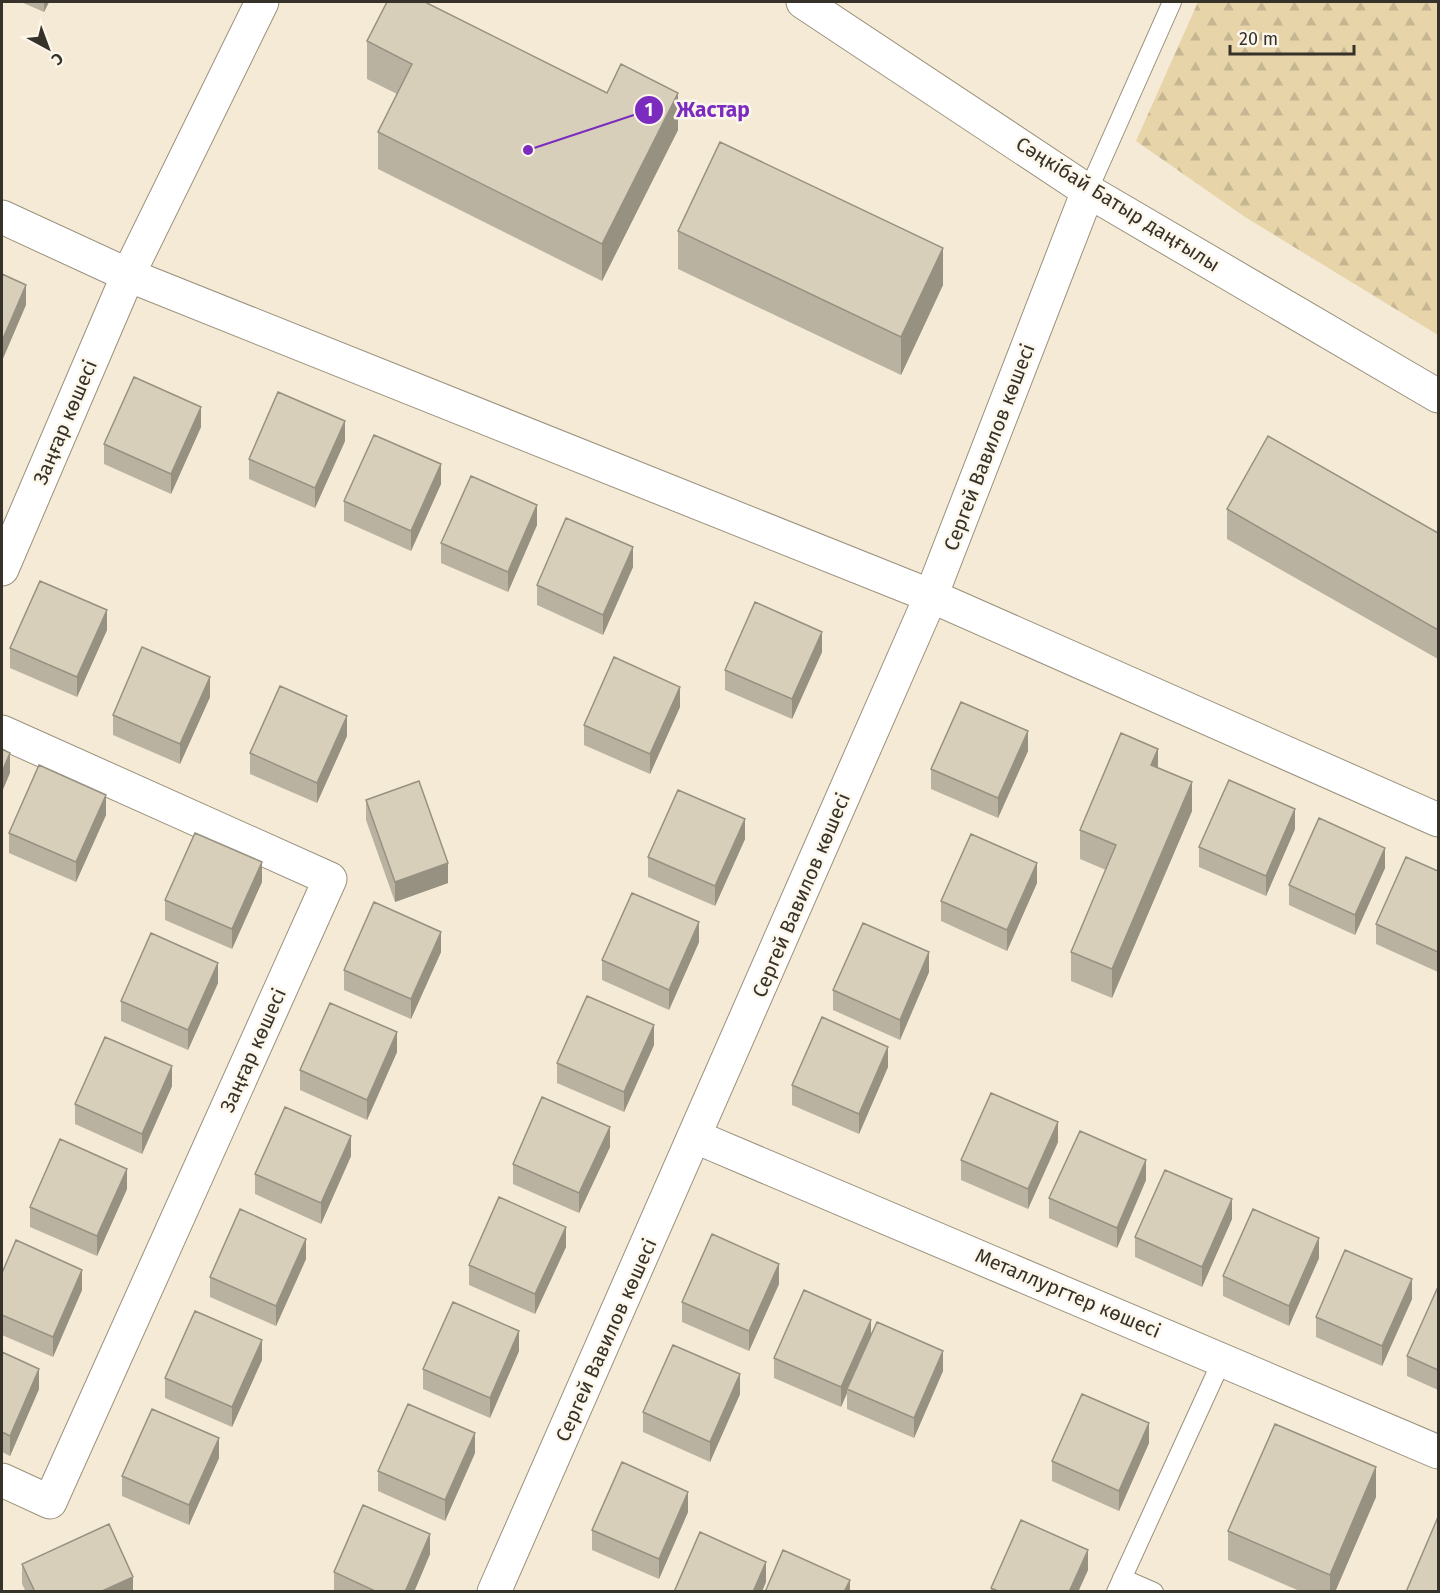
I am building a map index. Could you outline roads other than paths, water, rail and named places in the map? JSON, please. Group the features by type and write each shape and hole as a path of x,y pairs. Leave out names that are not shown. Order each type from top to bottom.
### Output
{"street":[{"name":"Заңғар көшесі","path":"2,569 128,275 262,2"},
{"name":"Сәңкібай Батыр даңғылы","path":"803,2 1088,191 1438,396"},
{"name":"Сергей Вавилов көшесі","path":"499,1590 931,596 1088,191"},
{"path":"2,217 128,275 931,596 1438,820"},
{"name":"Заңғар көшесі","path":"2,732 330,879 50,1502 2,1480"},
{"name":"Металлургтер көшесі","path":"696,1137 1223,1358 1438,1452"}],"lane":[{"path":"1088,191 1172,2"},
{"path":"1154,1592 1119,1585 1223,1358"}],"place":[{"name":"Жастар","path":"528,150"}]}
